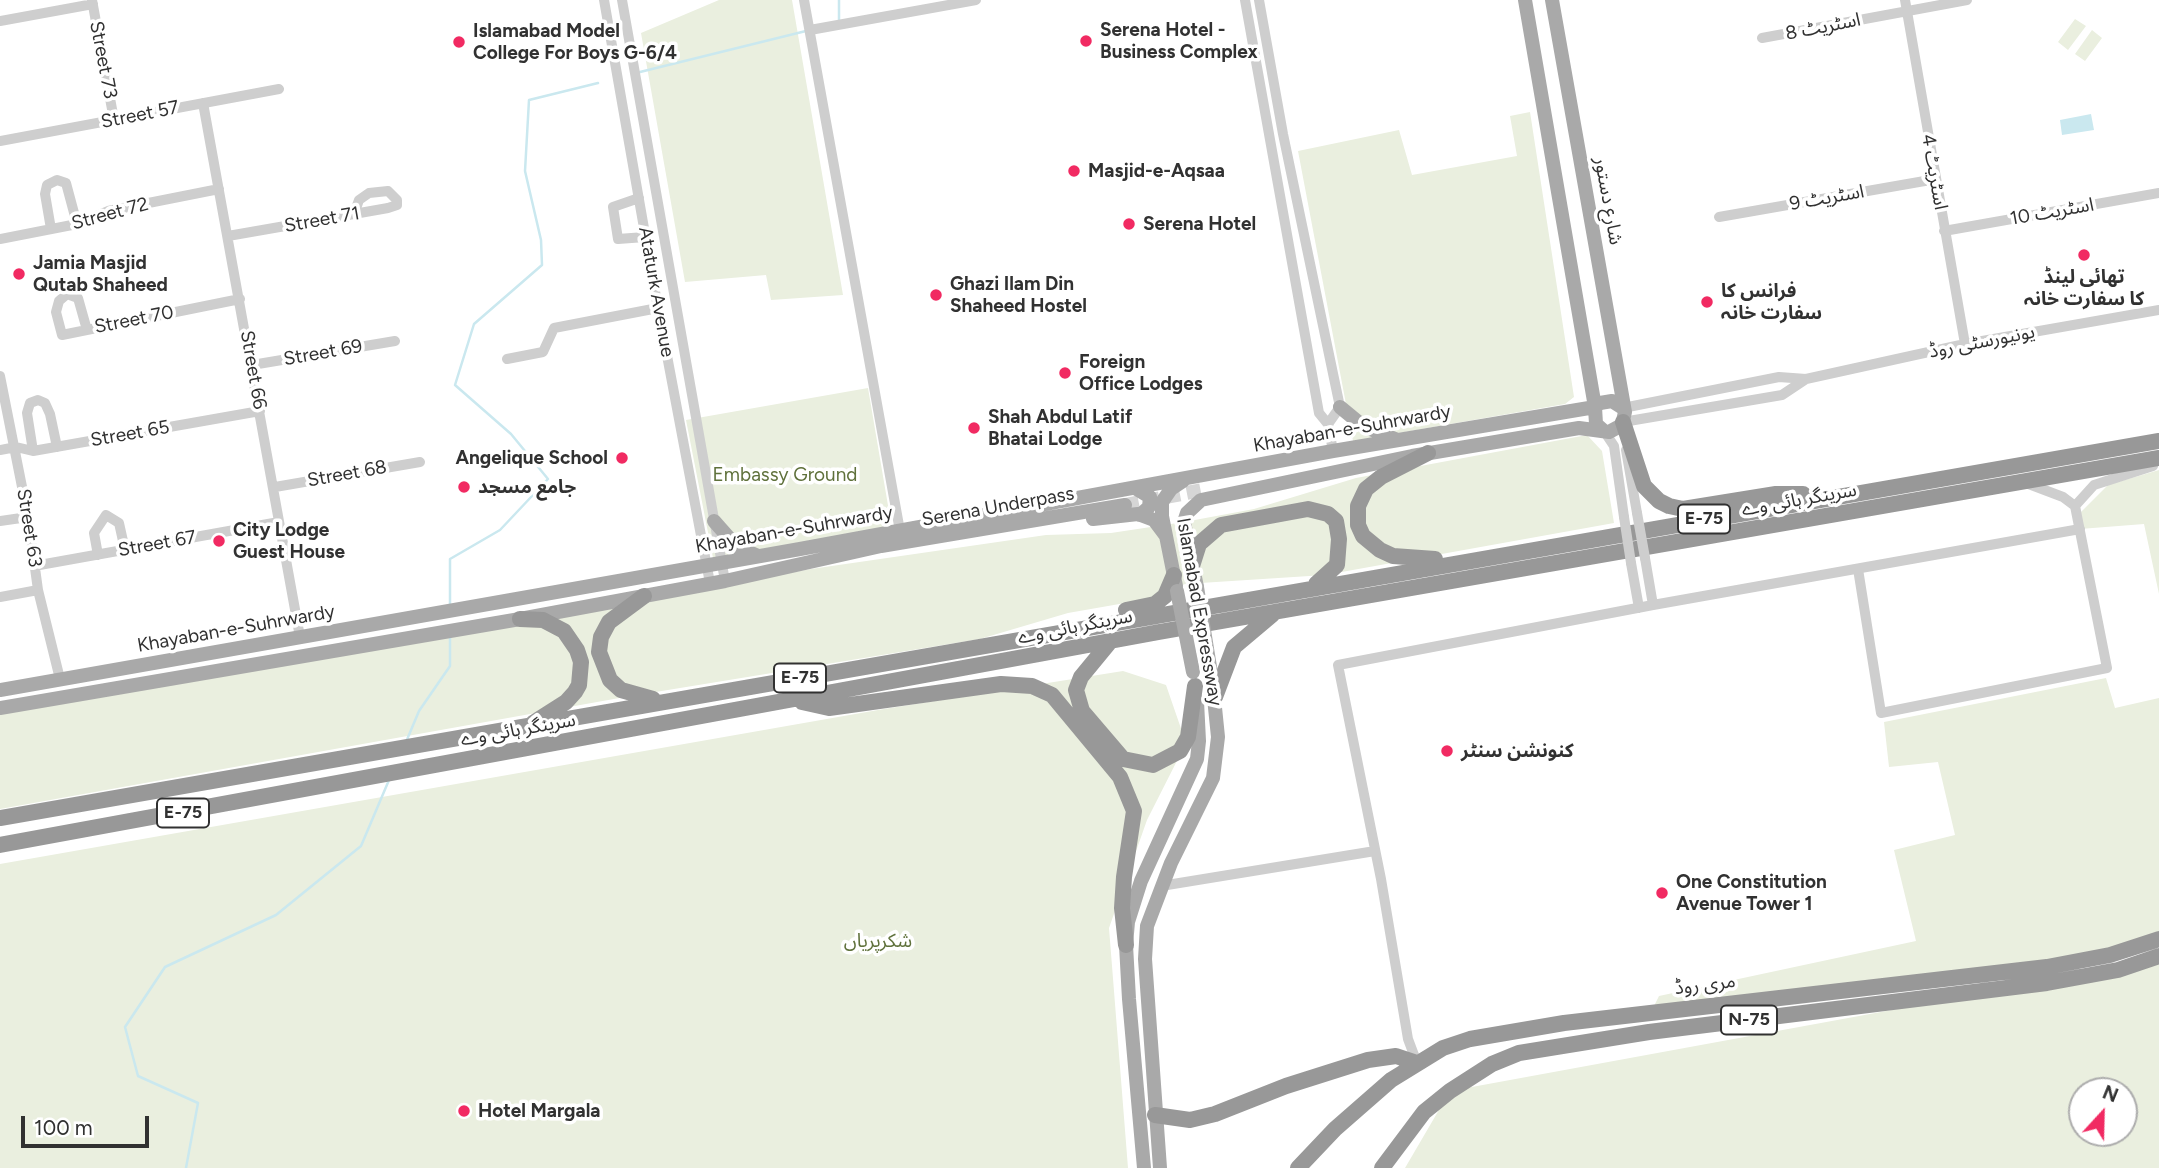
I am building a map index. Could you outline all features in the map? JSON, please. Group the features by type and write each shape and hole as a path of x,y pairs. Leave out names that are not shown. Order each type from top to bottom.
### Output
{"highway":[{"path":"1622,419 1644,486 1659,501 1669,506 1702,507 1776,494 1831,497"},
{"name":"سرینگر ہائی وے","path":"3,817 2159,441"},
{"path":"1420,455 1381,477 1366,489 1358,506 1357,525 1363,536 1380,550 1393,556 1471,560"},
{"name":"سرینگر ہائی وے","path":"0,844 796,701 1277,611 2159,458"},
{"path":"1192,566 1199,544 1221,525 1266,514 1308,509 1328,514 1336,521 1339,550 1332,570 1311,587"},
{"path":"1010,642 1043,626 1155,604 1175,583"},
{"path":"645,596 609,622 601,637 599,652 603,667 621,690 646,699 667,701"},
{"path":"1215,697 1234,647 1277,611"},
{"path":"520,619 543,620 564,631 578,650 581,662 579,685 575,692 566,702 524,728"},
{"path":"1109,643 1081,677 1076,690 1082,711 1123,759 1153,765 1180,751 1188,737 1194,679"},
{"path":"796,701 829,708 1001,684 1032,685 1052,695 1120,777 1134,811 1122,908 1126,945"},
{"path":"328,762 299,772 182,793 177,802 187,807 324,782 348,782"},
{"path":"0,844 17,836 158,812 162,805 154,798 37,818 3,817"},
{"name":"مری روڈ","path":"1298,1168 1335,1129 1391,1080 1443,1048 1470,1039 1514,1030 1647,1013 2047,967 2110,955 2159,939"},
{"name":"مری روڈ","path":"1382,1168 1424,1112 1450,1091 1492,1064 1519,1053 1649,1032 2047,983 2118,970 2159,956"},
{"path":"1647,1013 1649,1032"},
{"path":"1155,1115 1190,1119 1215,1114 1298,1082 1368,1060 1395,1056 1417,1063"}],"main road":[{"path":"1525,0 1597,425 1604,431"},
{"name":"شارع دستور","path":"1552,0 1622,419"},
{"name":"Khayaban-e-Suhrwardy","path":"0,690 714,565 1333,451 1595,407 1600,403 1612,401 1622,419 1604,431 1578,428 1211,493"},
{"path":"1340,407 1363,426 1398,440"},
{"path":"1550,415 1554,432"},
{"name":"Islamabad Expressway","path":"1144,1168 1126,945 1133,901 1197,759 1199,723 1194,679 1166,536 1162,502 1171,489 1187,478"},
{"path":"1135,488 1150,497 1149,507 1140,515"},
{"name":"Islamabad Expressway","path":"1160,1168 1145,959 1147,926 1161,886 1213,778 1217,750 1215,697 1184,522 1197,502 1211,493"},
{"name":"Serena Underpass","path":"837,559 881,546 1125,505"},
{"path":"837,559 874,556 1068,523 1140,515 1154,520 1166,536"},
{"path":"714,521 737,547 759,556"},
{"name":"Khayaban-e-Suhrwardy","path":"0,708 520,619 837,559"},
{"path":"407,619 412,636"}],"street":[{"name":"Ataturk Avenue","path":"604,0 658,309 718,582"},
{"name":"Ataturk Avenue","path":"622,0 714,521 714,565"},
{"path":"804,0 900,531"},
{"path":"810,30 976,0"},
{"path":"1245,0 1319,413 1328,424 1333,451"},
{"path":"1259,0 1283,134 1340,407 1328,424"},
{"name":"اسٹریٹ 8","path":"1762,38 1906,6 1967,0"},
{"path":"0,21 92,2"},
{"name":"Street 73","path":"92,2 114,120"},
{"name":"اسٹریٹ 4","path":"1906,6 1965,344"},
{"name":"Street 57","path":"0,141 279,89"},
{"name":"Street 66","path":"203,103 275,487 300,637"},
{"path":"1269,137 1283,134"},
{"path":"1273,156 1289,154"},
{"name":"اسٹریٹ 9","path":"1719,217 1936,179"},
{"path":"51,229 45,194 47,185 57,180 66,183 77,224"},
{"name":"Street 72","path":"0,239 77,224 108,211 219,189"},
{"name":"Street 71","path":"228,236 355,214 397,205 397,200 388,191 369,193 359,200 355,214"},
{"name":"اسٹریٹ 10","path":"1944,231 2159,193"},
{"path":"639,198 613,207 618,239 645,237"},
{"name":"Street 70","path":"87,330 78,298 67,293 59,301 56,312 62,335 87,330 240,299"},
{"path":"507,359 543,352 554,328 658,309"},
{"name":"یونیورسٹی روڈ","path":"1622,419 1779,377 1805,379 1965,344 2159,310"},
{"name":"Street 69","path":"252,365 395,341"},
{"name":"یونیورسٹی روڈ","path":"1622,419 1782,395 1805,379"},
{"name":"Street 63","path":"1,380 16,447 38,590 60,679"},
{"path":"33,452 27,413 30,403 38,400 46,403 57,447"},
{"name":"Street 65","path":"0,450 16,447 33,452 260,411"},
{"name":"شارع دستور","path":"1622,419 1653,605"},
{"path":"1604,431 1614,446 1639,607"},
{"name":"Street 68","path":"275,487 420,462"},
{"path":"2075,506 2094,485 2159,464"},
{"path":"1858,569 1881,713 2107,668 2075,506 2063,497 2026,483"},
{"path":"98,555 94,533 106,515 119,523 125,550"},
{"path":"0,521 28,517"},
{"name":"Street 67","path":"34,566 279,522"},
{"path":"1417,1063 1408,1039 1375,851 1338,665 1639,607 2080,529"},
{"path":"0,597 38,590"},
{"path":"1161,886 1375,851"}],"green space":[{"path":"719,0 792,0 843,295 771,300 766,275 685,282 641,33"},
{"path":"2075,19 2086,26 2068,50 2058,42"},
{"path":"2092,30 2102,38 2085,61 2075,54"},
{"path":"1530,112 1574,397 1565,404 1353,441 1298,151 1399,130 1412,175 1517,156 1510,116"},
{"name":"Embassy Ground","path":"868,388 892,529 713,558 686,420"},
{"path":"1587,435 1602,451 1614,523 1325,575 1185,584 1148,599 1068,613 980,639 625,697 0,809 0,712 811,569 1046,535 1111,533 1184,522 1254,509 1356,478"},
{"path":"2159,470 2159,594 2144,524 2080,529 2080,513 2108,485"},
{"name":"شکرپریاں","path":"1123,671 1166,685 1186,743 1147,820 1109,928 1128,1168 0,1168 0,864 878,710"},
{"path":"2106,678 2115,708 2159,698 2159,934 2112,950 2040,962 1654,1006 1659,996 1916,941 1894,850 1955,835 1938,762 1889,767 1884,722"},
{"path":"2159,961 2159,1168 1405,1168 1450,1091"}],"water":[{"path":"2091,114 2094,130 2062,135 2060,120"}],"waterway":[{"path":"839,0 839,21"},
{"path":"640,72 806,31"},
{"path":"450,604 450,559 500,530 548,479 511,434 455,385 474,324 542,265 541,240 525,171 529,100 598,83"},
{"path":"406,742 419,711 450,666 450,635"},
{"path":"186,1168 198,1103 138,1076 125,1027 165,967 276,915 361,846 389,780"}],"tunnel":[{"path":"1125,505 1207,489"}],"place":[{"name":"Serena Hotel - Business Complex","path":"1086,41"},
{"name":"Islamabad Model College For Boys G-6/4","path":"459,42"},
{"name":"Masjid-e-Aqsaa","path":"1074,171"},
{"name":"Serena Hotel","path":"1129,224"},
{"name":"تھائی لینڈ کا سفارت خانہ","path":"2084,255"},
{"name":"Jamia Masjid Qutab Shaheed","path":"19,274"},
{"name":"Ghazi Ilam Din Shaheed Hostel","path":"936,295"},
{"name":"فرانس کا سفارت خانہ","path":"1707,302"},
{"name":"Foreign Office Lodges","path":"1065,373"},
{"name":"Shah Abdul Latif Bhatai Lodge","path":"974,428"},
{"name":"Angelique School","path":"622,458"},
{"name":"جامع مسجد","path":"464,487"},
{"name":"City Lodge Guest House","path":"219,541"},
{"name":"کنونشن سنٹر","path":"1447,751"},
{"name":"One Constitution Avenue Tower 1","path":"1662,893"},
{"name":"Hotel Margala","path":"464,1111"}]}
